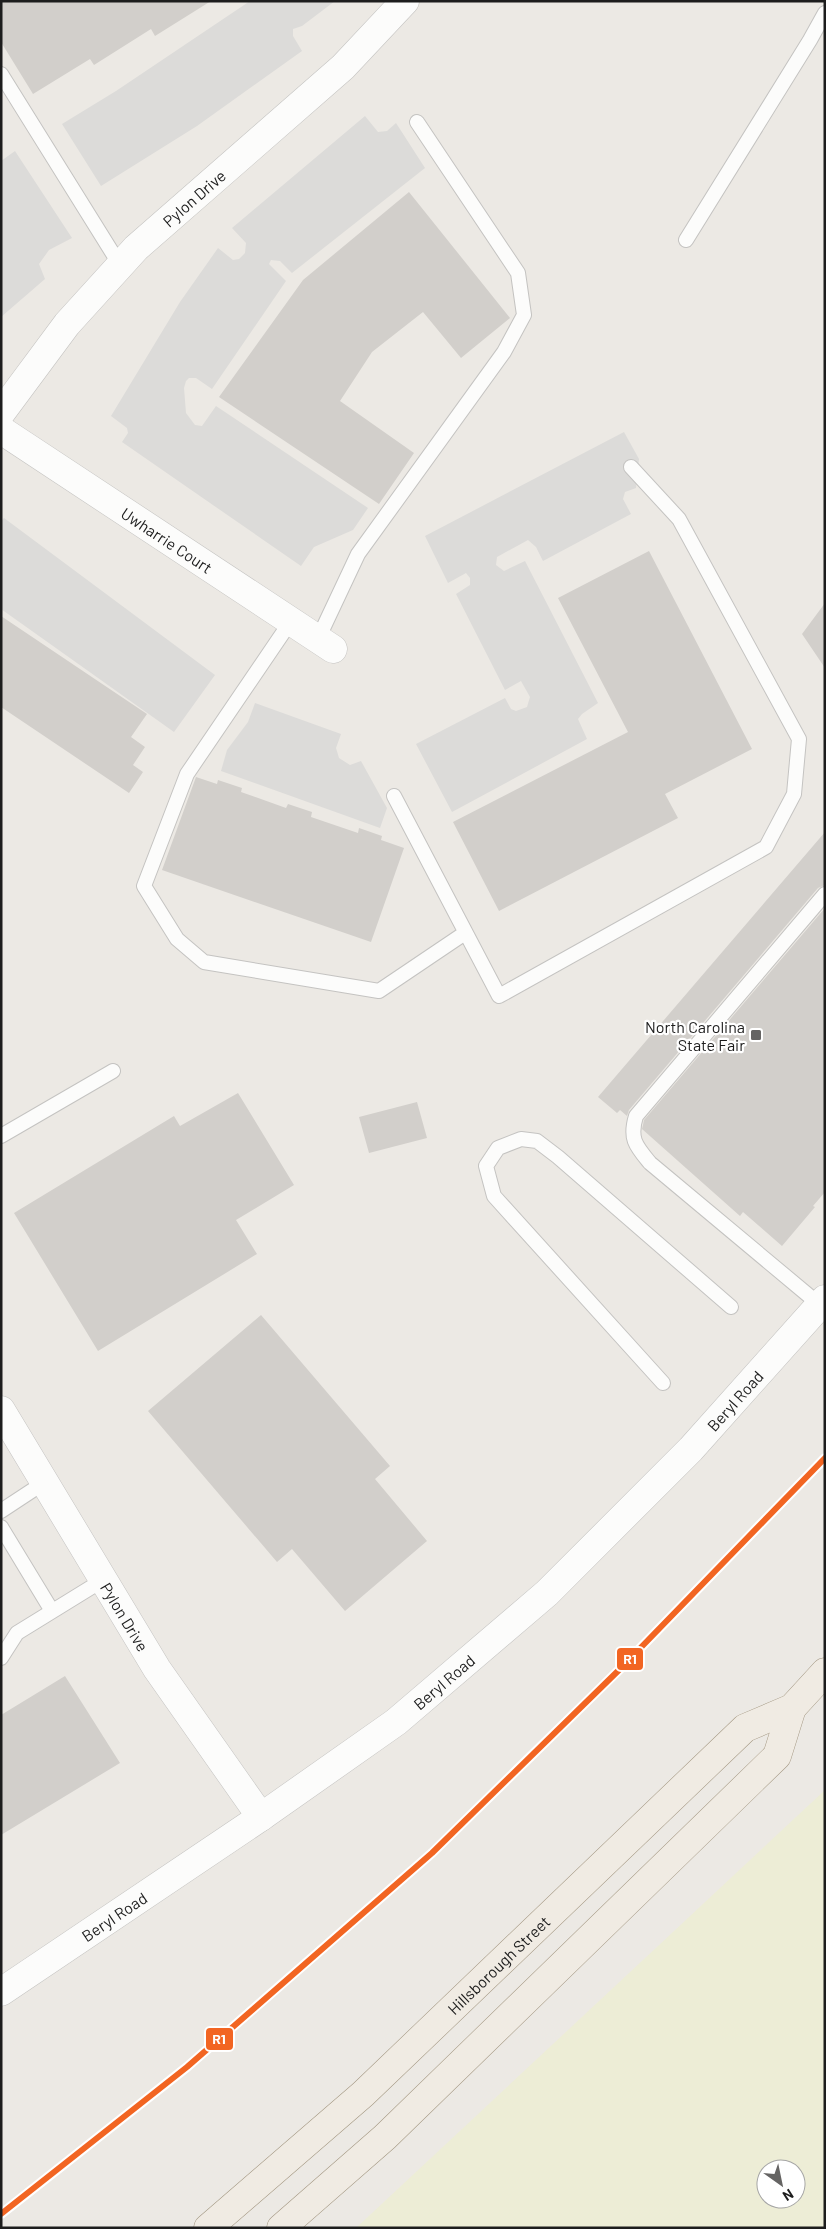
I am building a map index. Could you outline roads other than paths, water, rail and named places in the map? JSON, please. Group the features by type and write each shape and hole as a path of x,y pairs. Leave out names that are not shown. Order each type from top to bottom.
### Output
{"main road":[{"name":"Hillsborough Street","path":"208,2228 363,2094 745,1728 792,1708 825,1672"},
{"name":"Hillsborough Street","path":"281,2228 385,2137 777,1756 792,1708"}],"street":[{"name":"Pylon Drive","path":"6,396 67,324 136,248 343,67 405,1"},
{"name":"Uwharrie Court","path":"1,430 326,644"},
{"name":"Beryl Road","path":"1,1992 261,1817 396,1722 547,1593 691,1449 822,1302"},
{"name":"Pylon Drive","path":"4,1422 45,1482 157,1670 261,1817"}],"lane":[{"path":"686,240 825,13"},
{"path":"1,74 120,265"},
{"path":"326,644 358,554 504,352 524,315 518,273 417,122"},
{"path":"394,796 499,996 766,847 794,794 799,739 679,519 631,467"},
{"path":"291,621 187,774 144,886 177,940 204,962 379,991 465,933"},
{"path":"822,1302 650,1163 636,1145 632,1129 636,1116 825,894"},
{"path":"1,1136 113,1071"},
{"path":"664,1383 494,1196 486,1166 498,1148 521,1138 537,1141 731,1307"},
{"path":"1,1511 45,1482"},
{"path":"1,1527 52,1611"},
{"path":"1,1658 17,1633 103,1580"}],"place":[{"name":"North Carolina State Fair","path":"756,1035"}]}
